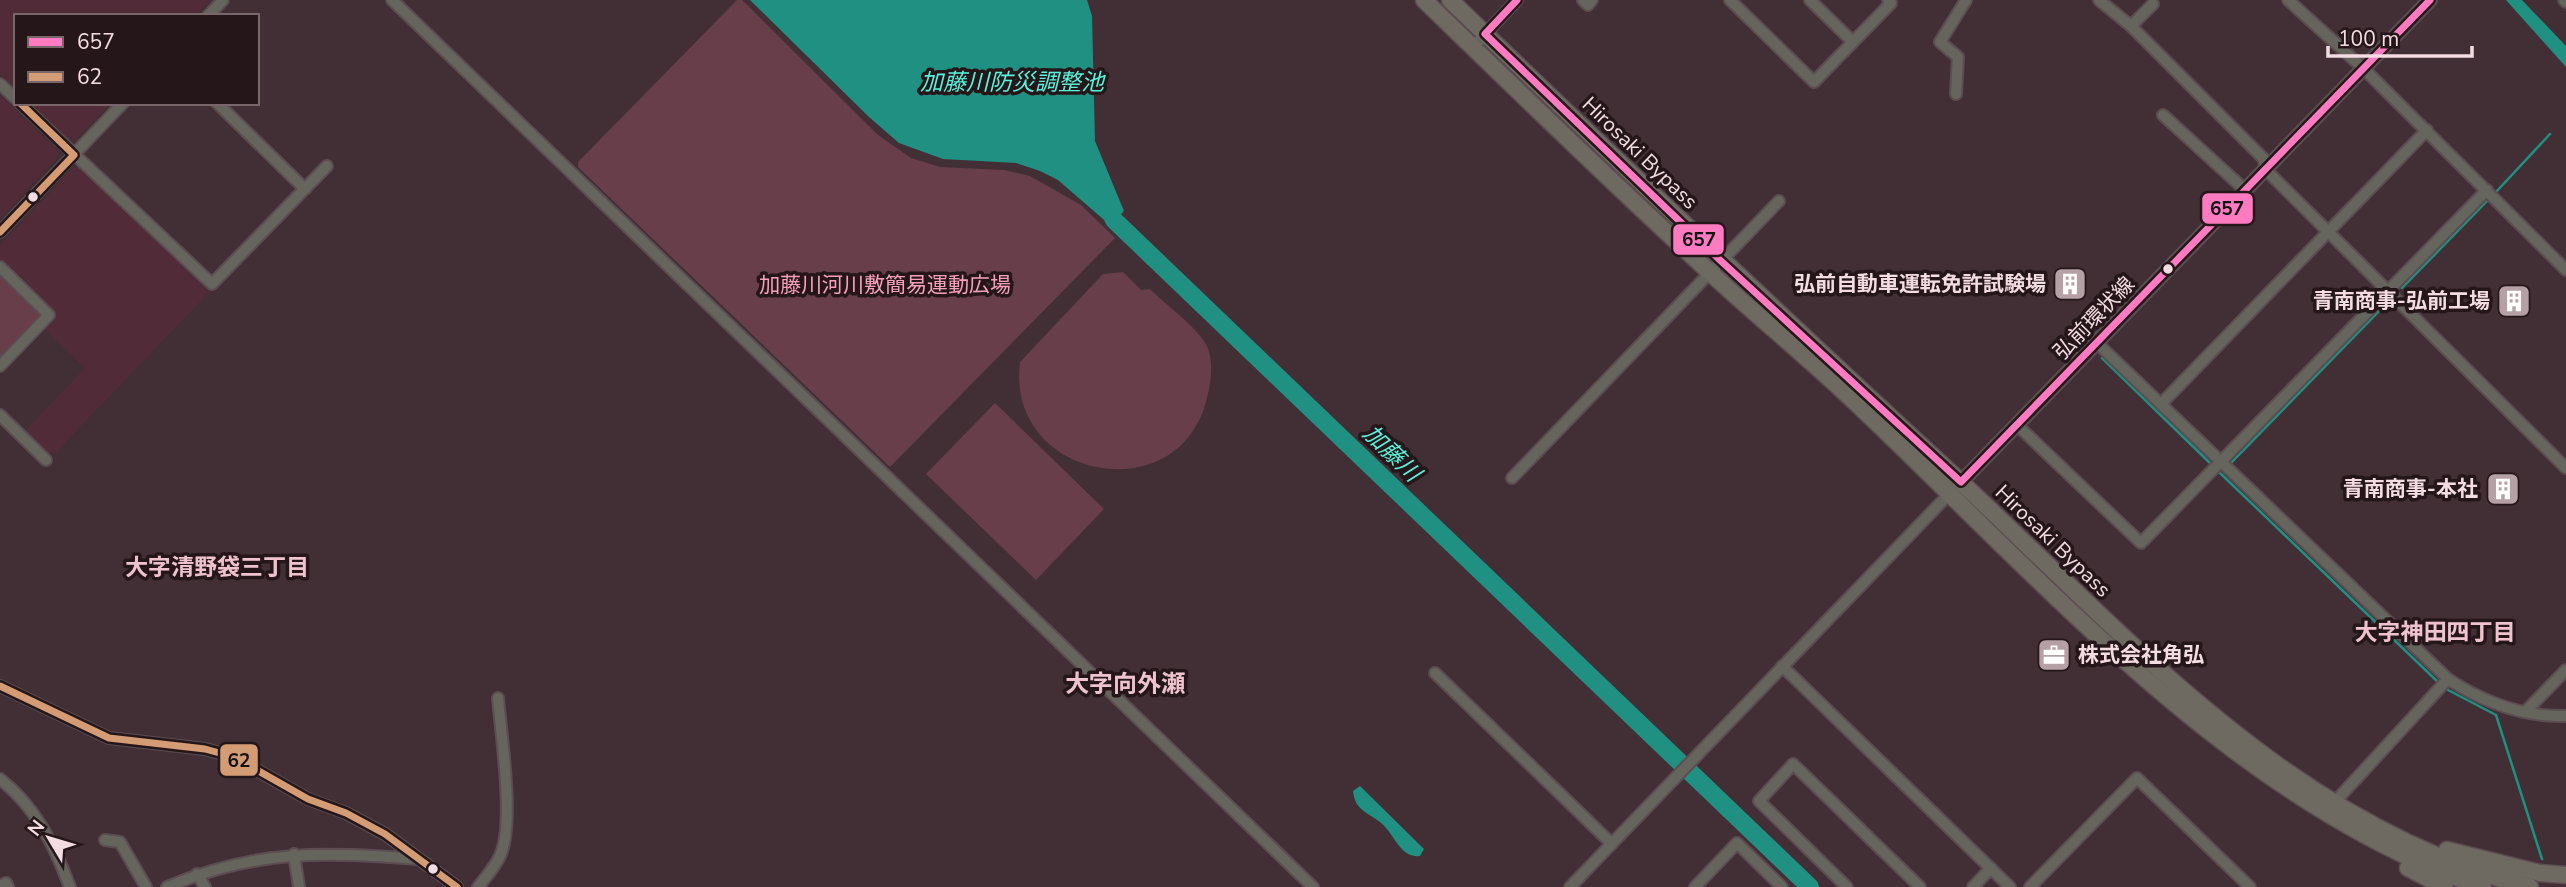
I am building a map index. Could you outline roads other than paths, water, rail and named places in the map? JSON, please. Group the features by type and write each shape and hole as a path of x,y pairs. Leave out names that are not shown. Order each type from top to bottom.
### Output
{"highway":[{"name":"Hirosaki Bypass","path":"1424,0 1715,267 1854,400 1956,487 2183,692 2333,804 2345,818 2481,873 2530,887"},
{"name":"Hirosaki Bypass","path":"1450,0 1715,267"},
{"name":"Hirosaki Bypass","path":"1956,487 2096,633 2172,701 2269,776 2345,818 2403,856 2483,887"},
{"path":"2345,818 2447,850 2540,873 2566,875"},
{"path":"2345,818 2387,857 2445,887"}],"main road":[{"name":"弘前環状線","path":"1956,487 2430,0"}],"street":[{"path":"210,14 223,0"},
{"path":"392,0 1312,887"},
{"path":"1473,47 1517,0"},
{"path":"1583,0 1588,5 1592,0"},
{"path":"1730,0 1814,82 1891,3 1888,0"},
{"path":"1810,0 1853,42"},
{"path":"1956,94 1958,57 1940,42 1966,0"},
{"path":"2099,0 2131,26 2264,159 2265,169 2566,468"},
{"path":"2290,1 2364,68 2566,270"},
{"path":"2131,26 2153,4"},
{"path":"0,83 14,97"},
{"path":"22,105 212,284 327,166"},
{"path":"0,232 122,105"},
{"path":"219,105 305,189"},
{"path":"2163,114 2245,190"},
{"path":"2161,404 2427,130"},
{"path":"2017,425 2141,543 2487,190"},
{"path":"1512,478 1779,201"},
{"path":"0,267 49,315 0,366"},
{"path":"2097,342 2448,679 2484,699 2525,712 2566,716"},
{"path":"0,415 46,460"},
{"path":"1570,887 1956,487"},
{"path":"1782,666 2010,887"},
{"path":"2525,712 2566,670"},
{"path":"1434,673 1612,844"},
{"path":"2333,804 2448,679"},
{"path":"0,685 109,738 205,749 234,757 308,799 346,813 421,860 457,887"},
{"path":"478,887 501,855 505,841 505,795 498,698"},
{"path":"1847,887 1759,801 1793,764 1920,887"},
{"path":"2031,887 2137,778 2250,887"},
{"path":"0,779 27,804 54,843 70,887"},
{"path":"105,840 120,842 146,887"},
{"path":"1701,885 1737,843 1782,887"},
{"path":"167,887 197,874 294,854 350,853 421,860"},
{"path":"294,854 299,887"},
{"path":"1973,887 1991,868"},
{"path":"197,874 205,887"},
{"path":"0,886 6,883 8,887"}],"water":[{"name":"加藤川防災調整池","path":"750,0 1087,0 1092,16 1095,141 1124,211 1110,225 1058,180 1040,171 1016,163 943,159 899,143"},
{"path":"2506,0 2522,0 2566,46 2566,67"},
{"path":"1360,786 1424,849 1420,856 1404,851 1381,823 1361,809 1354,799 1353,791"}],"waterway":[{"path":"2496,192 2550,134"},
{"name":"加藤川","path":"1104,199 1114,220 1810,887"},
{"path":"2402,288 2488,200"},
{"path":"2232,462 2384,306"},
{"path":"2102,358 2210,463"},
{"path":"2220,473 2438,682"},
{"path":"2448,690 2496,715 2542,859"}],"place":[{"name":"弘前自動車運転免許試験場","path":"2070,284"},
{"name":"青南商事-弘前工場","path":"2514,301"},
{"name":"青南商事-本社","path":"2503,489"},
{"name":"株式会社角弘","path":"2054,655"}],"district":[{"name":"大字清野袋三丁目","path":"217,567"},
{"name":"大字神田四丁目","path":"2435,632"},
{"name":"大字向外瀬","path":"1125,684"}],"park label":[{"name":"加藤川河川敷簡易運動広場","path":"885,285"}]}
